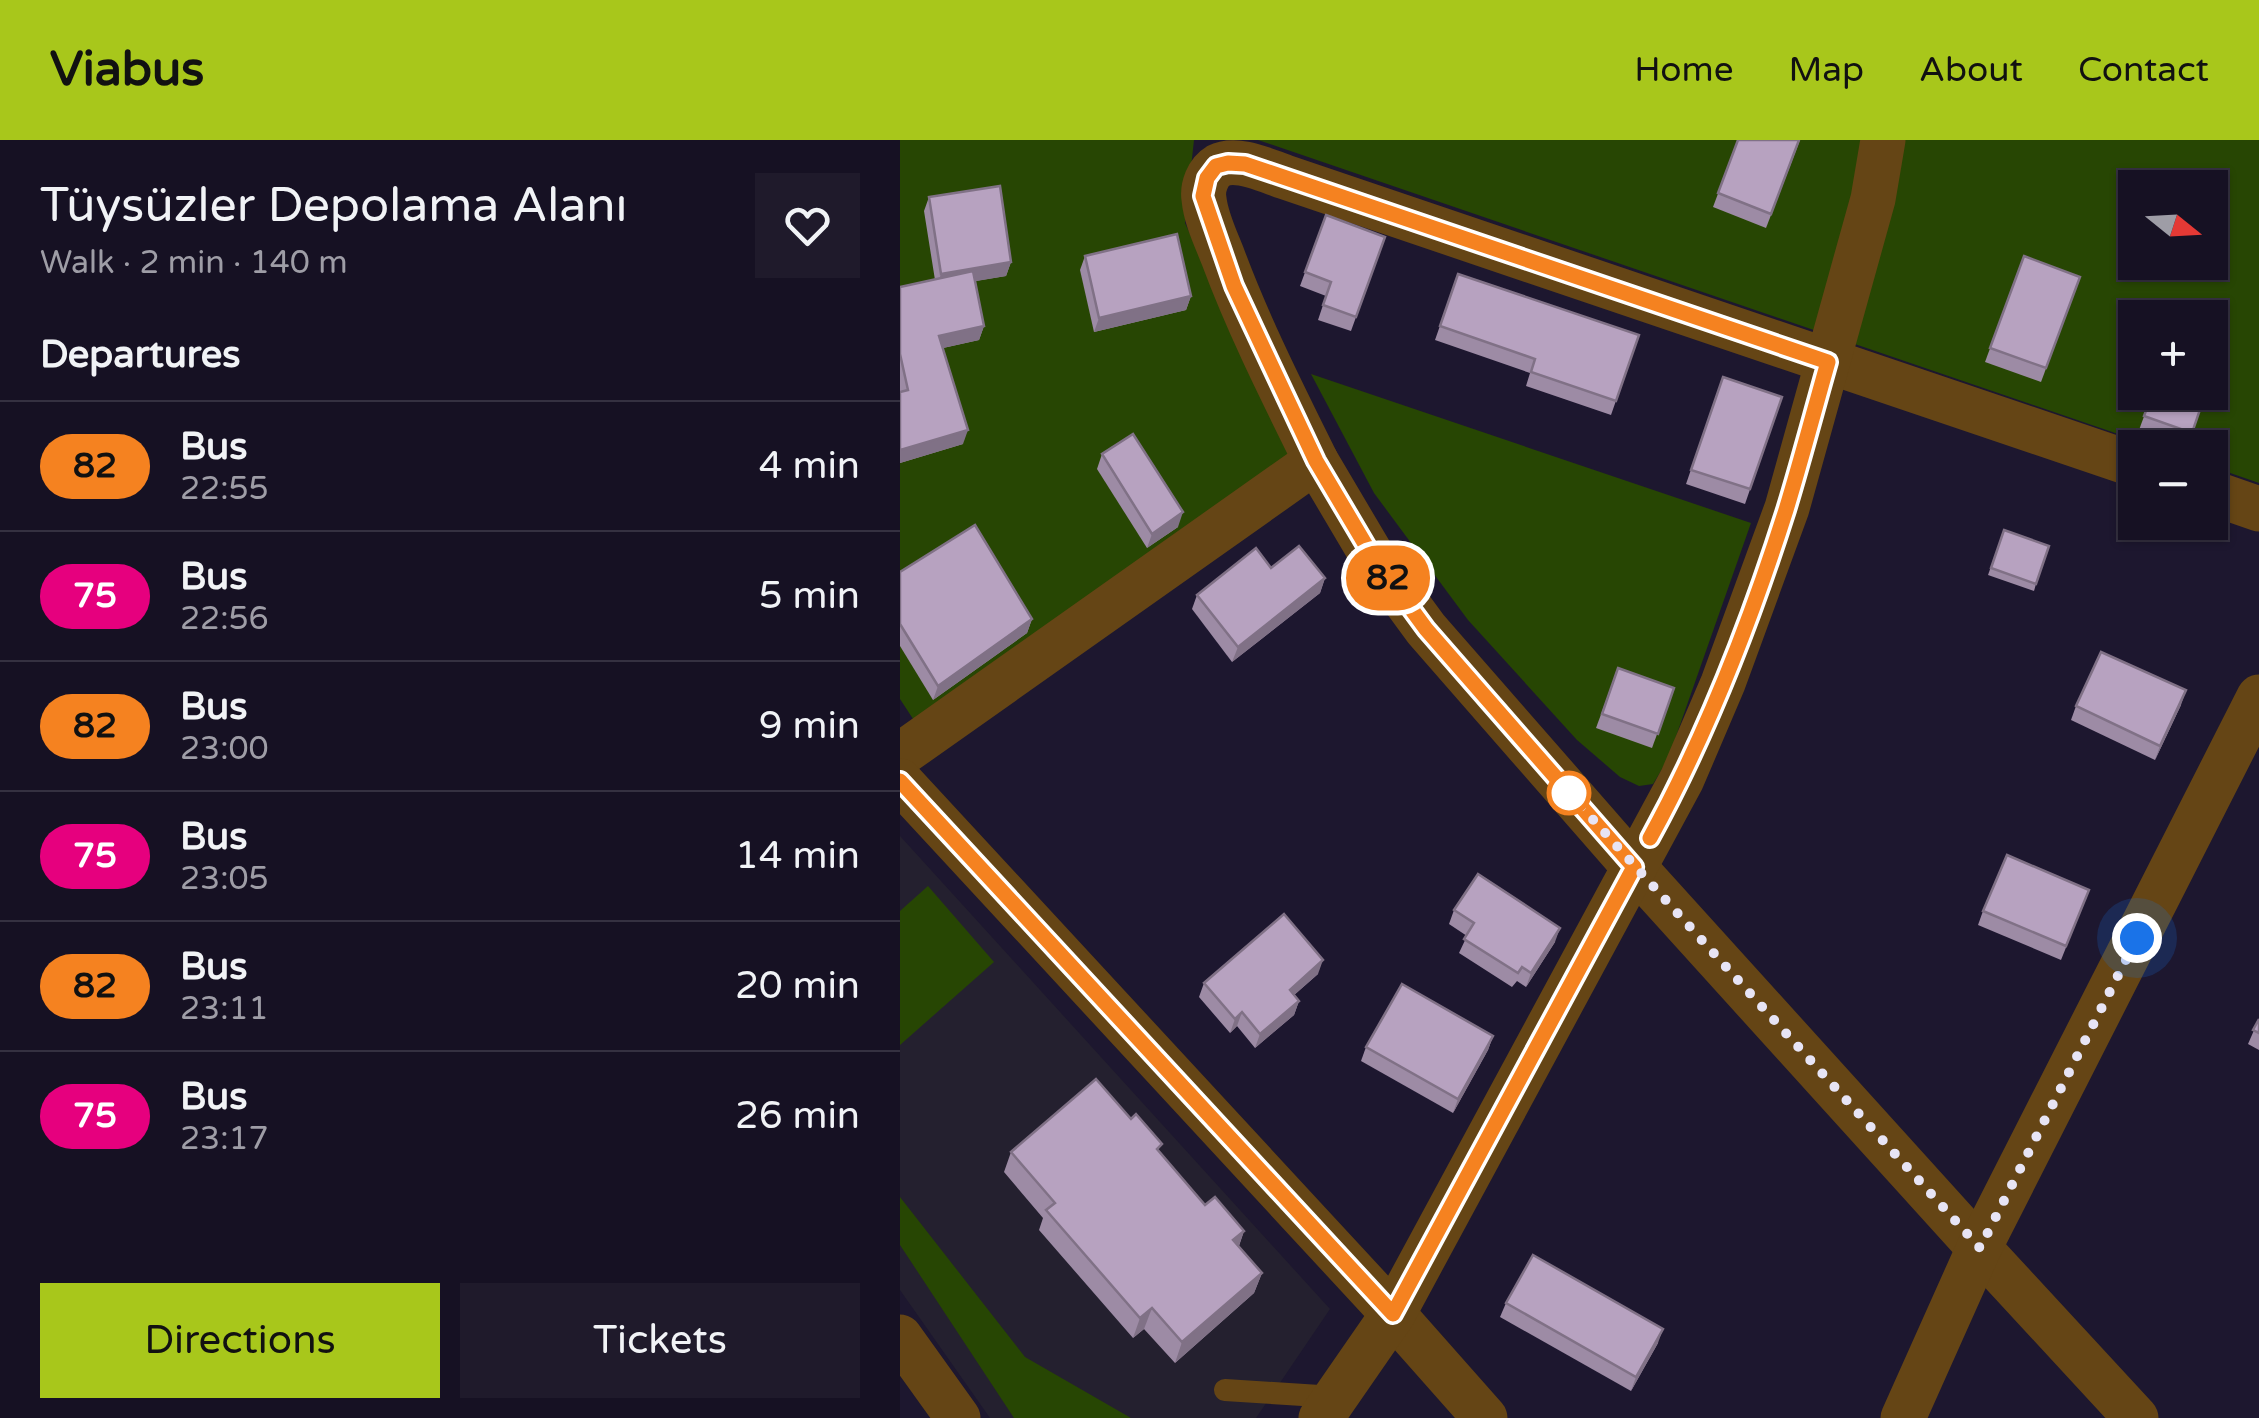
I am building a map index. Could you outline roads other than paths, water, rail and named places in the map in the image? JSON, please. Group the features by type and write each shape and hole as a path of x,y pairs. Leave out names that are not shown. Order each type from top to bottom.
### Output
{"street":[{"path":"1328,1408 1393,1314 1682,779 1724,684 1787,508 1873,198 1883,140"},
{"path":"2118,459 1245,164 1216,166 1207,178 1203,196 1234,286 1316,461 1371,554 1426,629 1634,867 2136,1418"},
{"path":"900,755 1316,461"},
{"path":"2228,498 2259,509"},
{"path":"1903,1418 1980,1248 2259,697"},
{"path":"900,781 1485,1418"},
{"path":"900,1338 958,1418"}],"lane":[{"path":"1225,1390 1328,1408"}]}
